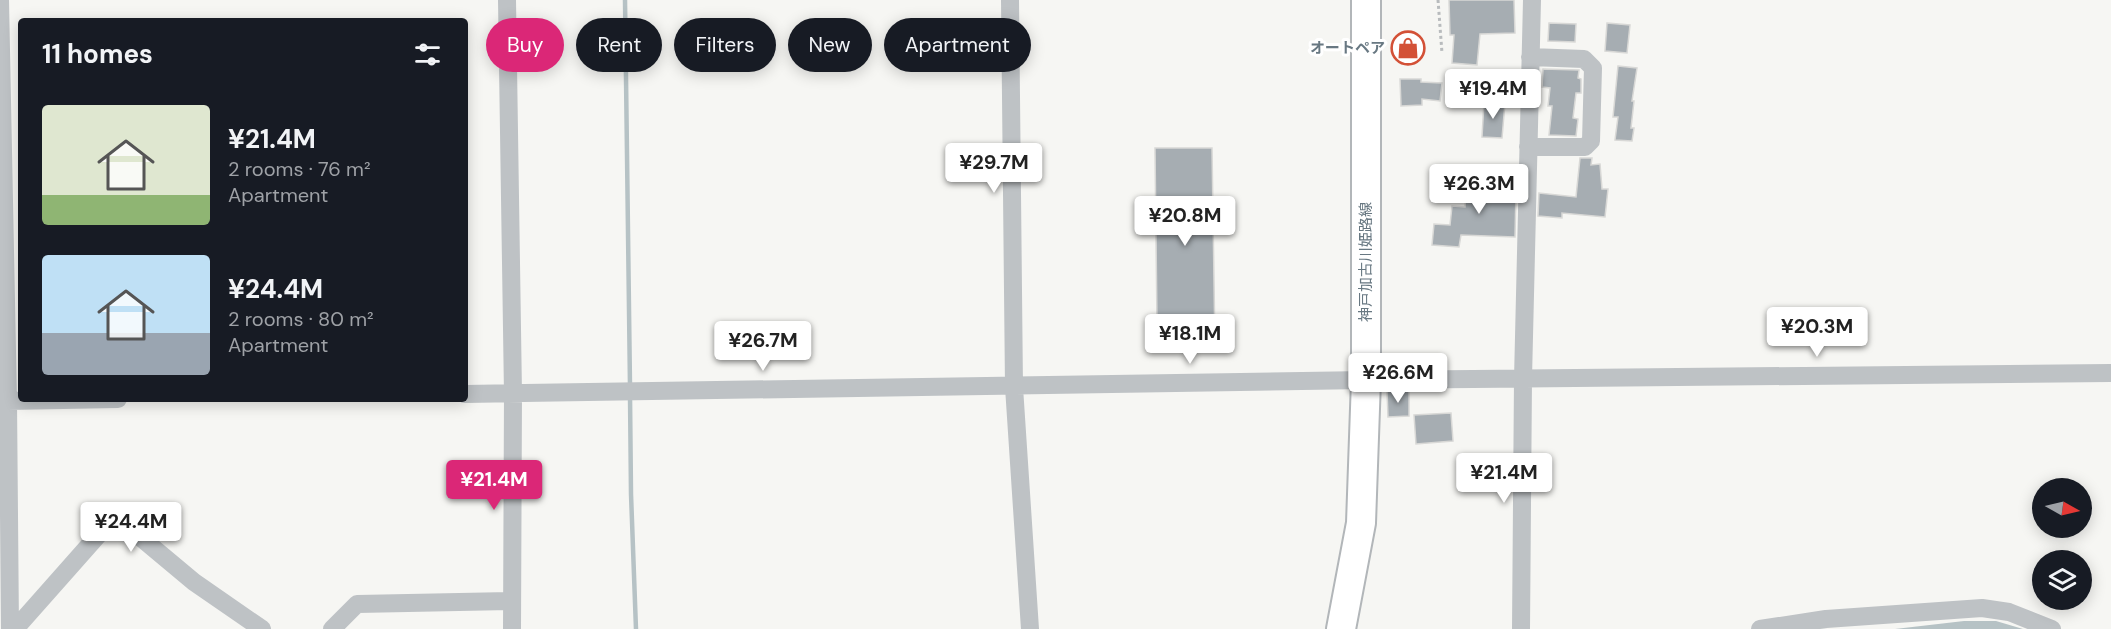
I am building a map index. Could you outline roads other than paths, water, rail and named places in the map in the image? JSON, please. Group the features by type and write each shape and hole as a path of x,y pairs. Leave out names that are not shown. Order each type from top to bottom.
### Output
{"main road":[{"name":"神戸加古川姫路線","path":"1341,629 1361,523 1366,380 1366,0"}],"street":[{"path":"0,0 2,216 8,401 4,574 10,629"},
{"path":"507,0 513,394 512,629"},
{"path":"1010,0 1014,387 1030,629"},
{"path":"1521,629 1523,379 1532,0"},
{"path":"1528,147 1585,147 1591,141 1593,68 1584,59 1530,57"},
{"path":"468,394 1366,380 2111,373"},
{"path":"8,401 18,401"},
{"path":"15,629 116,516 194,582 262,629"},
{"path":"332,629 357,604 512,601"},
{"path":"1761,629 1826,619 1982,608 2009,612 2052,629"}],"waterway":[{"path":"625,0 630,386"},
{"path":"630,395 636,629"}],"place":[{"name":"オートペア","path":"1408,48"}]}
